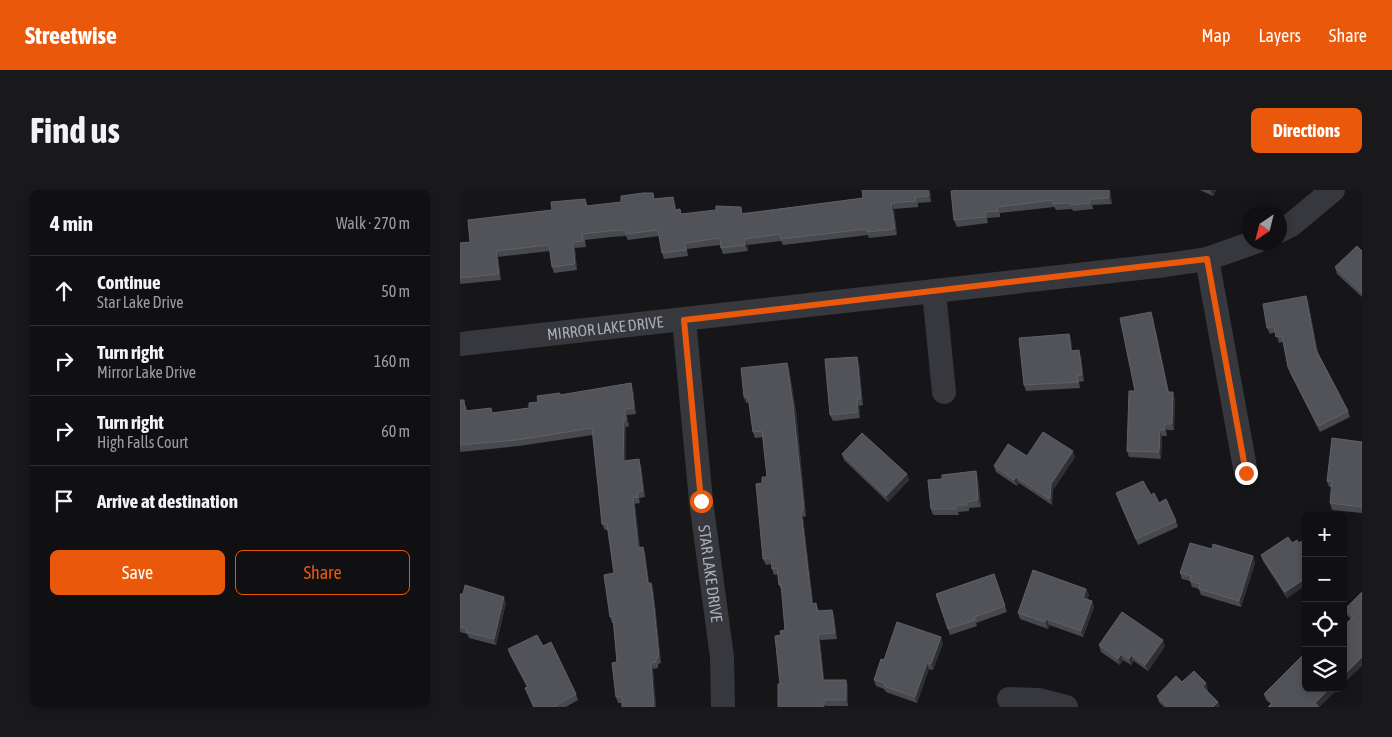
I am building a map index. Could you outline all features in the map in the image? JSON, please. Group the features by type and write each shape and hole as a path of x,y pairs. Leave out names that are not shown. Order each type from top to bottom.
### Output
{"street":[{"path":"1287,227 1333,190"},
{"name":"MIRROR LAKE DRIVE","path":"460,344 934,292 1207,259 1242,247"},
{"path":"1207,259 1246,473"},
{"path":"934,292 944,392"},
{"name":"STAR LAKE DRIVE","path":"684,320 701,501 722,657 723,707"},
{"path":"1009,700 1038,700 1066,707"}],"building":[{"path":"862,190 928,190 929,196 915,197 916,201 891,203 895,229 867,232 866,229 781,239 780,234 745,239 745,245 721,248 720,238 685,243 686,250 662,253 658,230 626,234 625,230 582,234 583,241 573,242 575,264 552,267 549,245 496,251 499,274 460,278 460,243 470,242 468,220 552,210 551,202 585,199 586,206 621,202 621,196 643,193 653,193 654,199 673,197 675,210 680,209 681,214 716,210 716,206 741,207 742,214 863,198"},
{"path":"1109,190 1109,198 1090,199 1090,203 1071,205 1070,203 1053,204 1053,200 997,207 998,211 985,212 985,217 954,220 951,191"},
{"path":"1357,246 1362,251 1362,293 1335,267"},
{"path":"1306,296 1316,350 1348,411 1318,426 1288,367 1282,336 1276,337 1274,326 1267,328 1263,304"},
{"path":"1151,312 1168,392 1173,392 1172,424 1165,424 1165,430 1160,430 1159,452 1127,451 1129,391 1135,391 1120,318"},
{"path":"1069,334 1071,351 1079,350 1082,375 1077,376 1078,382 1024,385 1019,338"},
{"path":"857,357 861,399 857,399 858,412 830,415 825,359"},
{"path":"787,363 804,510 801,511 812,604 816,603 817,611 832,610 835,633 818,634 823,680 846,680 846,700 824,700 824,707 778,707 778,684 780,684 775,636 781,635 780,631 785,630 781,584 779,585 777,568 772,569 771,558 763,559 756,484 762,483 762,477 767,477 762,431 753,432 748,396 744,397 741,368"},
{"path":"631,383 634,408 625,409 623,461 639,459 643,491 637,492 638,497 633,498 638,548 643,547 648,583 651,583 654,607 659,657 656,658 656,662 651,663 654,707 622,707 622,697 616,697 612,663 617,662 613,616 610,617 604,575 614,573 607,524 602,524 592,428 517,440 460,445 460,400 464,400 465,411 491,408 492,413 529,408 529,403 538,402 537,396 560,393 560,395"},
{"path":"1043,432 1073,451 1051,484 1050,499 1016,477 1014,480 994,466 1008,444 1027,456"},
{"path":"862,433 907,474 886,496 842,454"},
{"path":"1332,438 1362,442 1362,507 1330,503 1332,481 1327,481"},
{"path":"976,471 978,500 966,502 967,505 956,505 956,509 931,509 928,480 942,479 942,475"},
{"path":"1143,481 1151,495 1154,493 1159,503 1166,499 1176,521 1136,539 1116,493"},
{"path":"1288,537 1292,543 1297,540 1299,543 1302,541 1302,581 1285,592 1261,555"},
{"path":"1190,543 1212,549 1213,544 1253,556 1239,601 1199,589 1200,584 1190,581 1191,576 1180,573"},
{"path":"1033,570 1086,589 1083,598 1092,601 1081,631 1047,619 1045,622 1018,613"},
{"path":"994,574 1005,606 974,617 975,620 948,629 936,594"},
{"path":"465,585 504,597 494,639 466,632 467,629 460,627 460,594 463,594"},
{"path":"1362,592 1362,657 1347,672 1347,623 1353,617 1347,611 1347,607"},
{"path":"1122,612 1163,640 1145,665 1131,655 1129,659 1121,654 1118,659 1099,645"},
{"path":"897,622 941,637 931,664 927,663 915,697 884,686 885,683 874,680 881,659 884,660"},
{"path":"537,635 543,646 551,642 576,694 553,707 534,707 525,688 528,687 508,649"},
{"path":"1302,656 1302,692 1326,692 1315,703 1317,707 1268,707 1272,703 1264,694"},
{"path":"1194,671 1206,683 1203,687 1218,702 1213,707 1168,707 1157,696 1176,676 1182,682"}],"route":[{"path":"701,501 684,320 1207,259 1246,473"}]}
